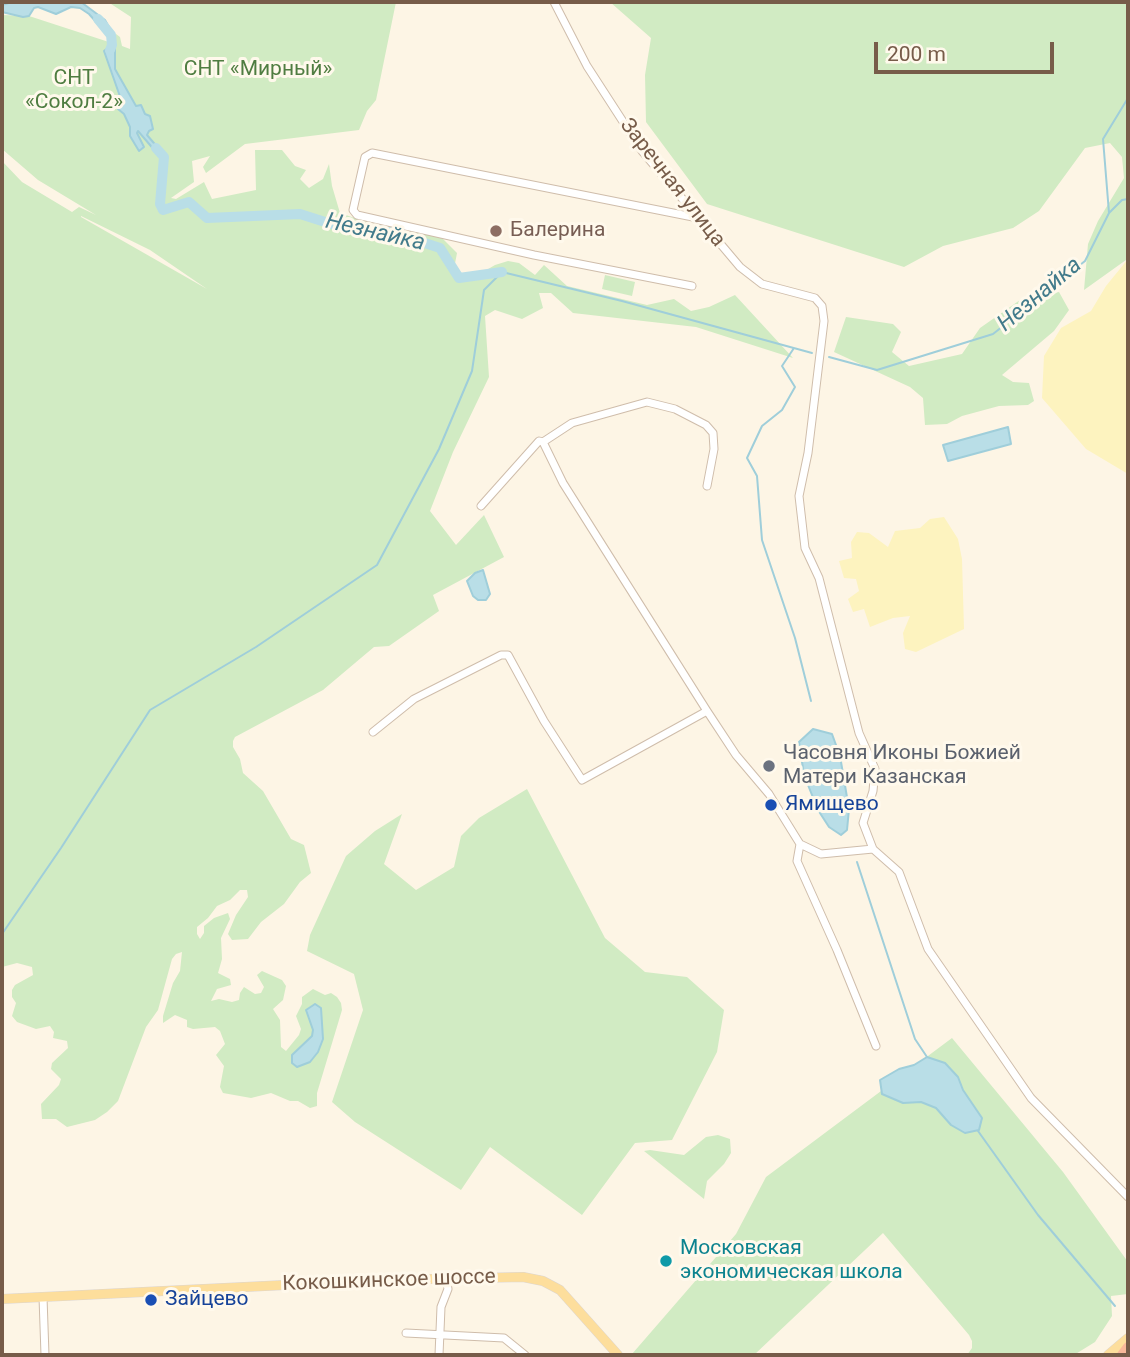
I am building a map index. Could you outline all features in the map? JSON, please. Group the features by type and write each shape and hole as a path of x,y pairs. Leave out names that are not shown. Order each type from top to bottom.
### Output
{"highway":[{"path":"1122,1355 1128,1347"}],"main road":[{"name":"Кокошкинское шоссе","path":"2,1299 523,1277 548,1283 563,1293 618,1355"},
{"path":"1108,1355 1128,1338"}],"street":[{"name":"Заречная улица","path":"554,2 587,66 642,151 740,267 755,281 814,298 822,306 824,321 808,453 799,496 805,548 820,578 859,733 875,769 873,791 863,823 873,849"},
{"path":"692,286 521,252 357,215 353,210 365,157 372,153 698,218"},
{"path":"481,506 539,441 543,442 572,423 647,402 675,409 706,425 713,433 714,449 707,486"},
{"path":"543,442 564,483 707,711 736,755 775,803 800,844 821,854 873,849 899,872 928,949 1031,1098 1128,1197"},
{"path":"373,732 414,699 501,655 509,655 512,659 544,721 582,780 707,711"},
{"path":"800,844 797,861 876,1046"},
{"path":"439,1355 442,1307 448,1289 446,1279"},
{"path":"43,1297 45,1355"},
{"path":"406,1333 504,1338 526,1355"}],"green space":[{"path":"108,2 396,2 376,100 367,111 359,130 245,144 206,173 203,167 210,156 192,161 194,182 171,198 176,199 204,182 212,199 256,190 255,150 282,150 295,166 306,170 300,179 309,188 323,179 329,164 340,213 401,234 419,230 439,235 457,253 453,274 483,272 508,261 519,263 535,275 544,265 567,286 647,305 674,299 691,311 709,307 735,295 793,358 696,327 573,313 551,293 539,293 543,308 522,319 495,310 485,316 489,377 453,452 430,511 456,545 484,515 504,557 433,595 439,611 389,646 374,647 323,690 235,737 233,741 243,773 263,791 291,839 304,845 311,873 300,882 284,904 261,922 248,939 232,940 228,934 248,897 247,890 240,890 230,900 217,906 197,927 200,939 204,926 214,918 228,913 230,919 221,938 222,959 218,973 230,979 231,985 217,989 211,1001 239,1000 244,987 255,994 261,993 264,987 257,975 262,971 282,980 286,986 283,1000 273,1009 280,1020 281,1047 286,1051 301,1029 296,1016 302,1004 302,997 313,989 337,997 342,1010 317,1093 317,1106 310,1108 298,1101 290,1101 271,1093 251,1098 223,1093 220,1087 224,1066 216,1055 225,1044 220,1031 215,1027 187,1027 187,1020 175,1015 163,1023 173,983 180,971 182,952 172,959 158,1010 146,1027 118,1101 95,1120 67,1127 56,1119 42,1119 41,1104 59,1085 61,1079 51,1069 52,1063 68,1048 67,1041 53,1038 54,1032 50,1026 36,1029 17,1022 12,1016 16,1003 12,990 15,985 33,975 32,967 17,963 2,967 2,161 22,182 72,212 79,207 96,215 38,180 2,149 2,15 29,16 115,44 116,34 120,37 122,46 130,49 131,17","holes":["81,216 150,250 207,289"]},
{"path":"610,2 1128,2 1126,260 1084,290 1088,244 1098,221 1124,178 1122,157 1110,143 1085,148 1039,211 1013,228 943,246 904,267 707,204 646,122 645,75 651,38"},
{"path":"605,275 635,282 632,296 602,289"},
{"path":"1059,292 1069,310 1054,331 1002,375 1013,382 1029,383 1034,401 1028,405 999,406 962,416 947,424 925,425 923,398 910,387 834,352 846,317 893,324 901,332 892,352 909,366 962,354 980,328 1020,300"},
{"path":"527,789 605,938 645,972 687,977 724,1010 717,1052 672,1140 635,1143 582,1215 490,1147 461,1190 355,1122 332,1102 363,1010 354,974 307,951 310,935 346,856 375,831 402,814 384,864 416,890 454,867 461,836 479,818"},
{"path":"952,1038 1063,1172 1128,1262 1128,1294 1111,1296 1112,1316 1095,1342 1074,1355 967,1355 972,1348 969,1335 883,1233 754,1355 632,1354 736,1234 766,1177"},
{"path":"718,1135 730,1139 731,1153 707,1181 704,1199 644,1151 684,1155 706,1137"}],"sand":[{"path":"1128,259 1128,474 1086,449 1042,398 1044,356 1061,328 1091,311 1106,286"},
{"path":"944,517 958,539 962,559 964,629 916,652 905,649 903,633 910,616 893,618 870,627 864,609 853,612 848,599 859,591 856,579 844,578 839,561 852,558 851,542 857,532 869,533 888,547 895,531 920,528 930,519"}],"water":[{"path":"12,2 81,2 105,20 109,27 105,32 80,8 71,7 56,14 38,7 34,8 29,16 23,17 2,12 2,5"},
{"path":"110,38 113,38 115,43 115,69 136,106 141,105 145,114 150,116 153,129 147,135 165,156 162,159 138,131 144,147 139,151 130,136 130,127 124,114 118,109 118,104 123,105 104,51 109,47"},
{"path":"1008,427 1011,444 948,461 943,445"},
{"path":"483,570 490,594 486,600 478,600 473,596 467,581"},
{"path":"813,729 832,734 840,756 849,809 847,830 841,835 829,827 818,810 804,775 799,742"},
{"path":"315,1004 321,1008 323,1039 310,1062 297,1067 292,1063 292,1055 312,1036 313,1030 306,1010"},
{"path":"927,1057 945,1063 958,1077 963,1090 982,1118 979,1130 965,1133 951,1125 936,1108 921,1102 903,1103 882,1094 880,1080"}],"waterway":[{"name":"Незнайка","path":"98,19 111,35 110,50"},
{"name":"Незнайка","path":"829,357 877,370 993,334 1085,261 1109,213 1103,139 1128,98"},
{"name":"Незнайка","path":"156,148 164,157 160,204 163,210 189,202 207,218 300,214 344,228 388,231 440,248 459,278 502,272"},
{"path":"1109,213 1122,200 1128,199"},
{"path":"2,934 150,710 256,647 377,565 439,449 472,371 484,290 502,272 622,301 812,353"},
{"path":"794,348 782,366 795,387 782,410 762,426 747,458 757,476 762,540 795,638 811,701"},
{"path":"857,862 915,1039 927,1057"},
{"path":"978,1131 1038,1215 1115,1306"}],"place":[{"name":"Балерина","path":"496,231"},
{"name":"Часовня Иконы Божией Матери Казанская","path":"769,766"},
{"name":"Ямищево","path":"771,805"},
{"name":"Московская экономическая школа","path":"666,1261"},
{"name":"Зайцево","path":"151,1300"}],"park label":[{"name":"СНТ «Мирный»","path":"258,70"},
{"name":"СНТ «Сокол-2»","path":"74,91"}]}
